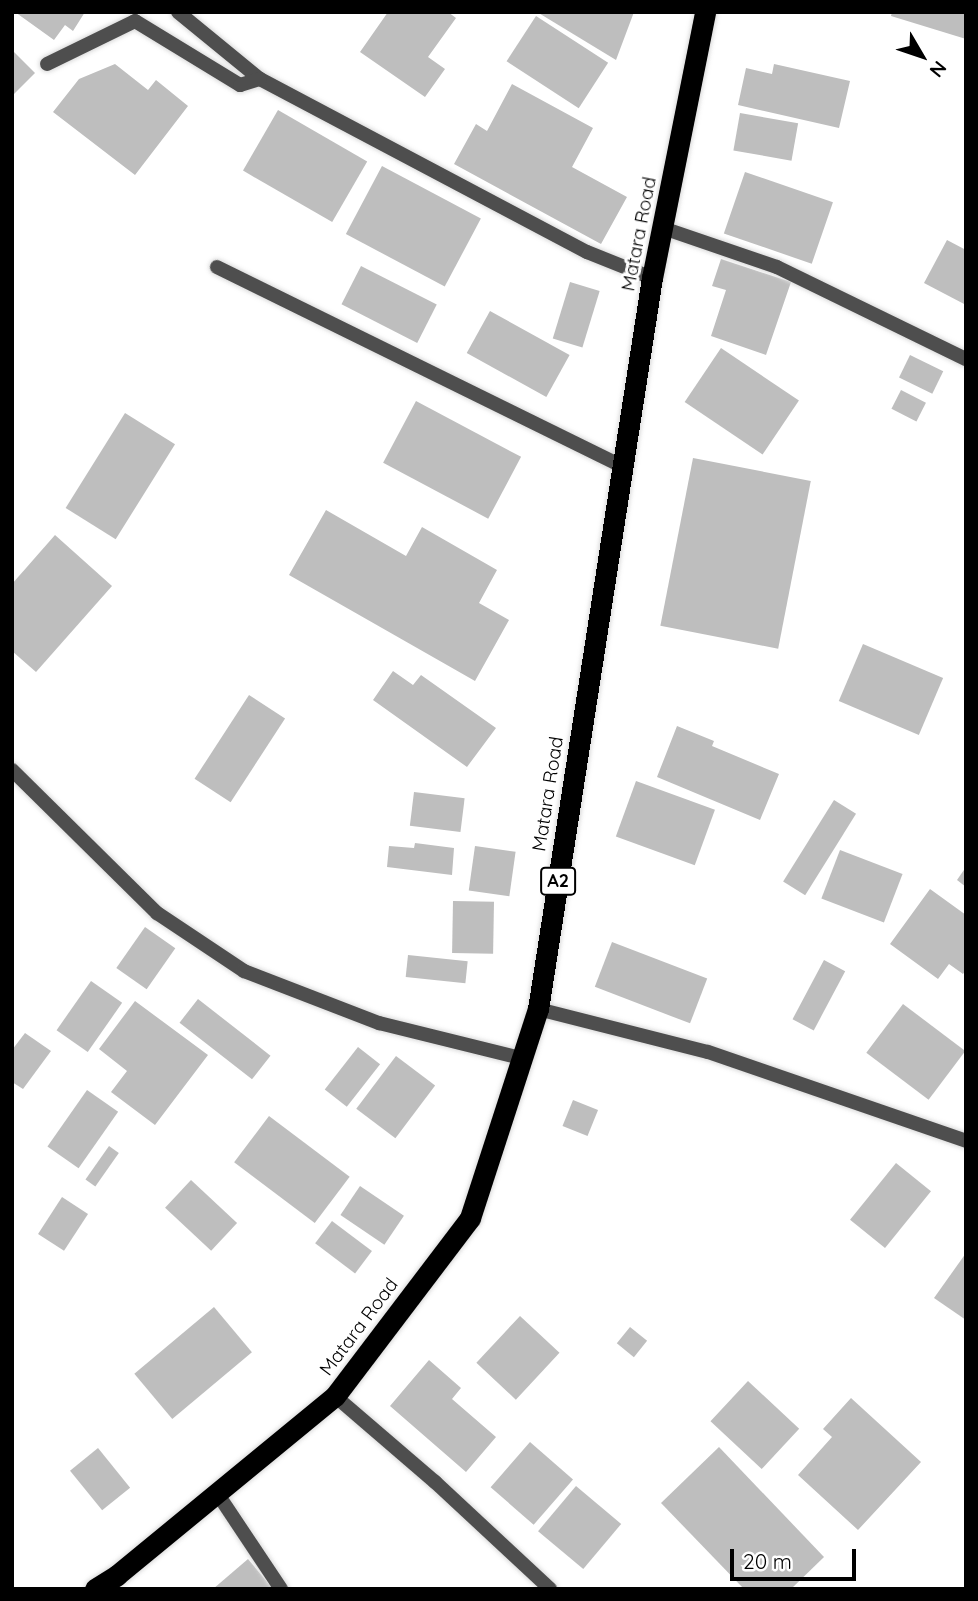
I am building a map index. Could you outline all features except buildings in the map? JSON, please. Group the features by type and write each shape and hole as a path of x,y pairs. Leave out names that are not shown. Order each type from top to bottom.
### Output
{"highway":[{"name":"Matara Road","path":"95,1589 335,1396 470,1218 524,1059 538,1009 652,278 705,12"}],"street":[{"path":"178,12 260,79 587,252 652,278"},
{"path":"47,64 135,21 240,85 260,79"},
{"path":"663,228 777,267 966,359"},
{"path":"217,267 623,467"},
{"path":"12,770 157,913 244,971 379,1023 524,1059"},
{"path":"538,1009 708,1052 966,1141"},
{"path":"335,1396 435,1482 551,1589"},
{"path":"217,1493 281,1589"}]}
